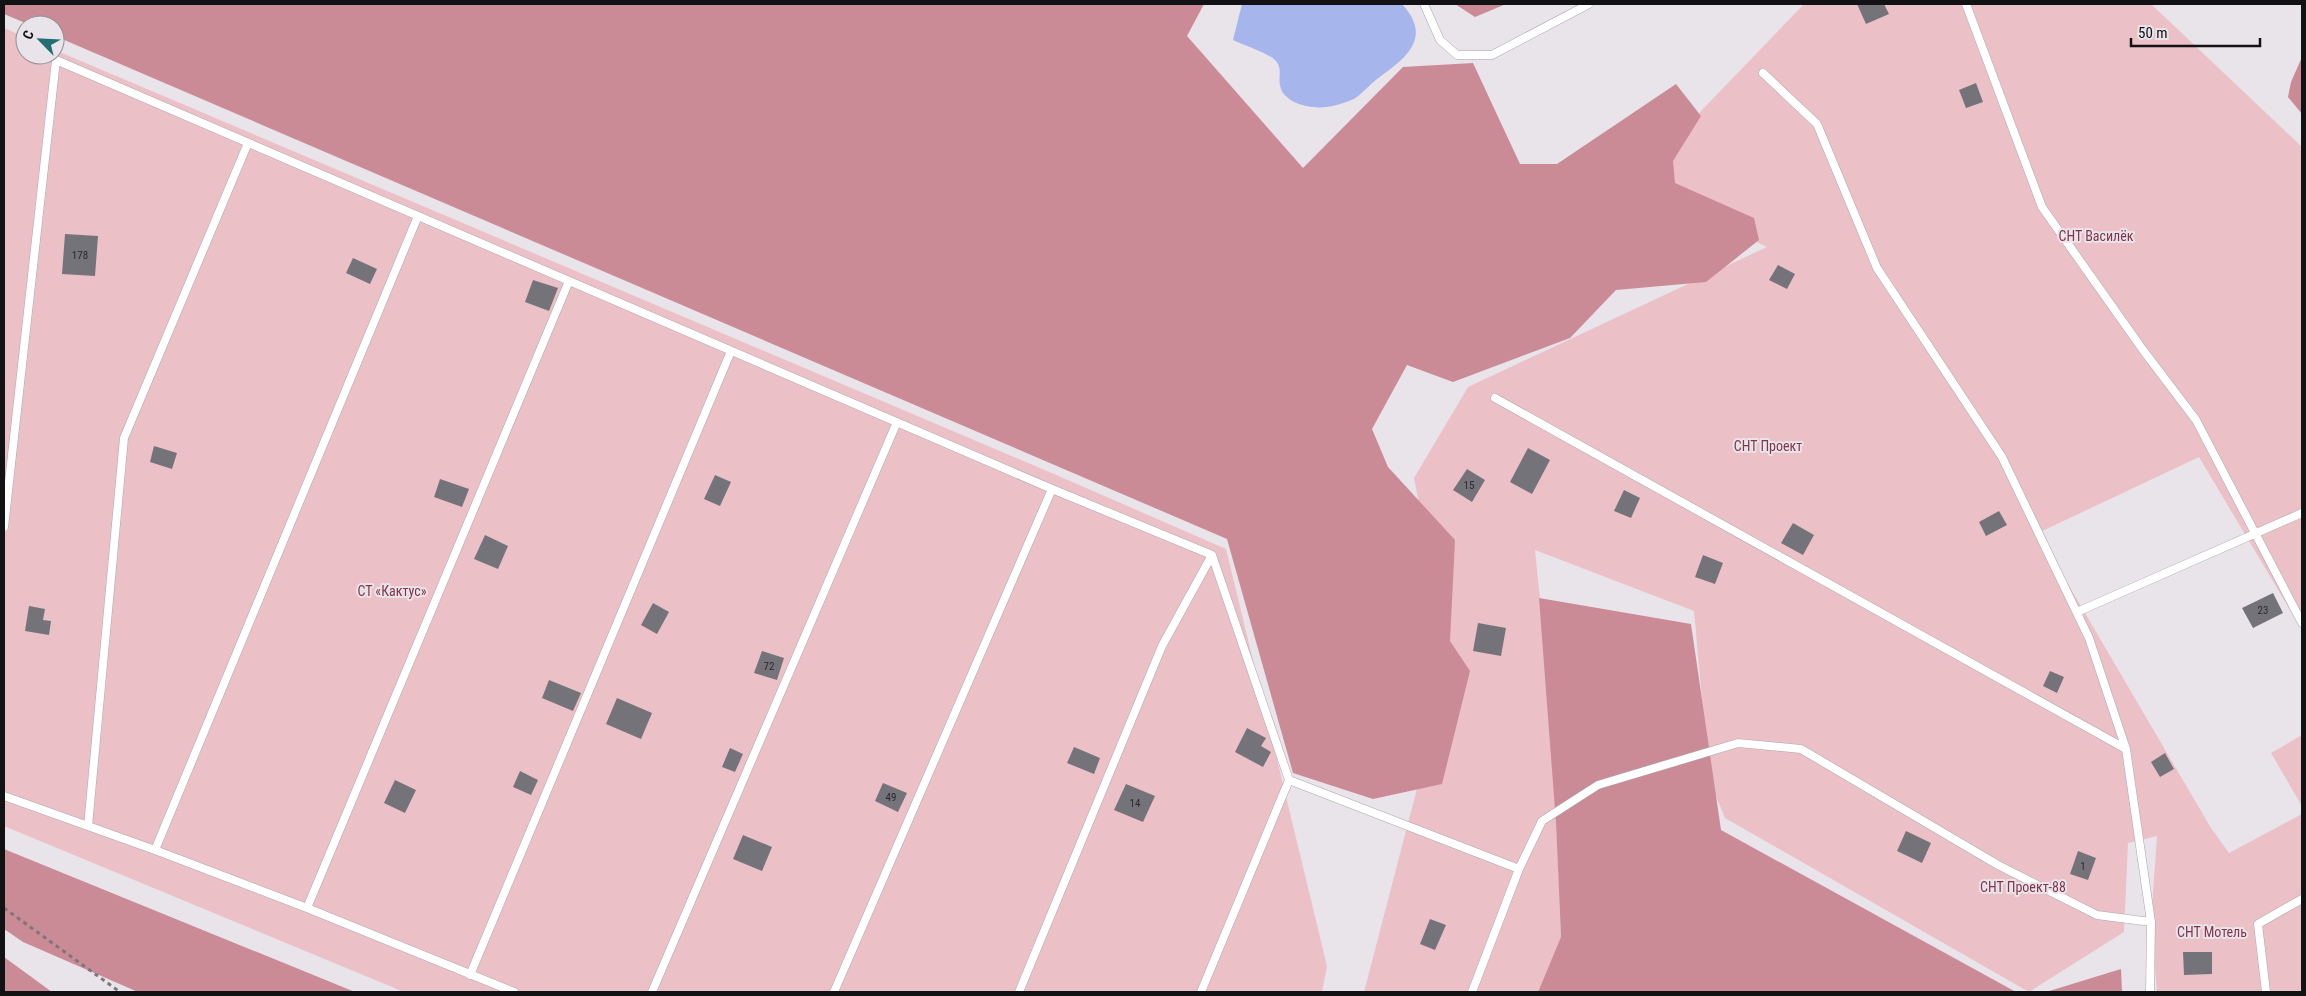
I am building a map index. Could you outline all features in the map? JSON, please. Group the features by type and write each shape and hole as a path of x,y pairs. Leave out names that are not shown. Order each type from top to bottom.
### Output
{"lane":[{"path":"1424,4 1440,40 1457,55 1492,55 1588,4"},
{"path":"1966,4 2042,207 2196,420 2302,623"},
{"path":"4,527 56,60 1212,555 1289,780 1201,992"},
{"path":"1763,73 1817,124 1877,268 2002,457 2089,638 2126,748 2150,922 2150,992"},
{"path":"88,826 124,438 248,143"},
{"path":"155,850 418,216"},
{"path":"307,908 569,281"},
{"path":"470,975 732,351"},
{"path":"1495,398 2126,748"},
{"path":"652,992 898,422"},
{"path":"834,992 1052,488"},
{"path":"2077,612 2302,513"},
{"path":"1019,992 1162,646 1212,555"},
{"path":"1472,992 1519,868 1542,822 1598,785 1738,743 1801,749 1998,865 2097,915 2150,922"},
{"path":"1289,780 1519,868"},
{"path":"4,796 155,850 307,908 514,992"},
{"path":"2266,992 2258,924 2302,899"}],"path":[{"path":"4,908 120,992"}],"green space":[{"path":"1804,4 2151,4 2302,147 2302,630 2199,457 2038,533 2211,828 2229,853 2302,814 2302,992 2157,992 2151,922 2157,836 2128,843 2124,932 2029,992 1725,818 1709,779 1556,820 1561,938 1538,992 1364,992 1450,662 1414,478 1468,387 1767,247 1639,187 1703,109","holes":["1535,550 1694,611 1706,744 1559,787"]},
{"name":"СТ «Кактус»","path":"4,28 15,33 15,65 65,65 65,54 1054,474 1226,549 1327,966 1322,992 404,992 4,826"},
{"path":"2302,735 2302,806 2271,753"}],"shaded area":[{"path":"4,4 1204,4 1187,36 1303,168 1403,67 1473,63 1520,164 1557,164 1676,84 1701,116 1673,161 1675,183 1754,218 1759,240 1706,282 1616,290 1570,338 1453,382 1407,365 1372,429 1388,467 1455,540 1450,641 1470,671 1442,784 1373,799 1293,773 1227,539 65,40 65,15 15,15 15,19 4,14"},
{"path":"1455,4 1506,4 1475,17"},
{"path":"2302,57 2302,114 2288,97 2291,82"},
{"path":"1539,598 1691,624 1721,830 2016,992 1538,992 1561,937 1556,823"},
{"path":"4,849 355,992 138,992 23,942 4,929"},
{"path":"4,957 52,992 4,992"},
{"path":"2121,969 2122,992 2046,992"}],"water":[{"path":"1242,4 1402,4 1411,16 1415,28 1415,38 1412,47 1397,64 1354,99 1328,107 1308,106 1292,101 1281,90 1280,69 1272,57 1233,40"}],"building":[{"path":"1857,4 1884,4 1889,14 1866,24"},
{"path":"1976,83 1983,102 1966,108 1959,90"},
{"path":"65,234 98,236 95,276 62,274"},
{"path":"353,258 377,269 370,284 346,273"},
{"path":"1778,265 1795,274 1787,289 1769,280"},
{"path":"533,280 558,288 549,311 525,302"},
{"path":"154,446 177,453 172,469 150,462"},
{"path":"1528,448 1550,460 1532,494 1510,482"},
{"path":"1467,469 1485,480 1472,502 1453,490"},
{"path":"715,475 731,482 720,506 704,499"},
{"path":"440,479 469,489 462,507 434,497"},
{"path":"1624,490 1640,498 1631,518 1614,511"},
{"path":"1999,511 2007,525 1986,536 1979,522"},
{"path":"1793,523 1814,535 1803,555 1781,543"},
{"path":"485,535 508,546 498,569 474,559"},
{"path":"1703,555 1723,563 1715,584 1695,577"},
{"path":"2273,593 2283,613 2253,628 2242,608"},
{"path":"653,603 669,612 657,634 641,625"},
{"path":"29,606 45,609 43,620 51,621 49,635 25,631"},
{"path":"1478,623 1506,628 1501,656 1473,651"},
{"path":"762,651 784,658 777,680 754,673"},
{"path":"2050,671 2064,677 2057,693 2043,686"},
{"path":"549,680 581,693 573,711 542,698"},
{"path":"617,698 652,713 641,739 606,724"},
{"path":"1247,728 1266,738 1261,746 1271,752 1263,767 1235,752"},
{"path":"1074,747 1100,758 1094,774 1067,763"},
{"path":"730,748 743,754 735,772 722,767"},
{"path":"2165,753 2174,769 2160,777 2151,762"},
{"path":"520,771 538,780 531,795 513,787"},
{"path":"395,780 416,790 405,813 384,803"},
{"path":"883,783 907,793 898,812 875,801"},
{"path":"1126,784 1155,796 1143,822 1114,810"},
{"path":"1906,831 1931,843 1922,863 1897,851"},
{"path":"743,835 772,847 762,871 733,859"},
{"path":"2078,851 2096,858 2088,880 2070,874"},
{"path":"1430,919 1446,925 1435,950 1420,944"},
{"path":"2183,952 2212,952 2212,974 2184,975"}],"park label":[{"name":"СНТ Василёк","path":"2096,236"},
{"name":"СНТ Проект","path":"1768,446"},
{"name":"СНТ Проект-88","path":"2023,887"},
{"name":"СНТ Мотель","path":"2212,932"}]}
